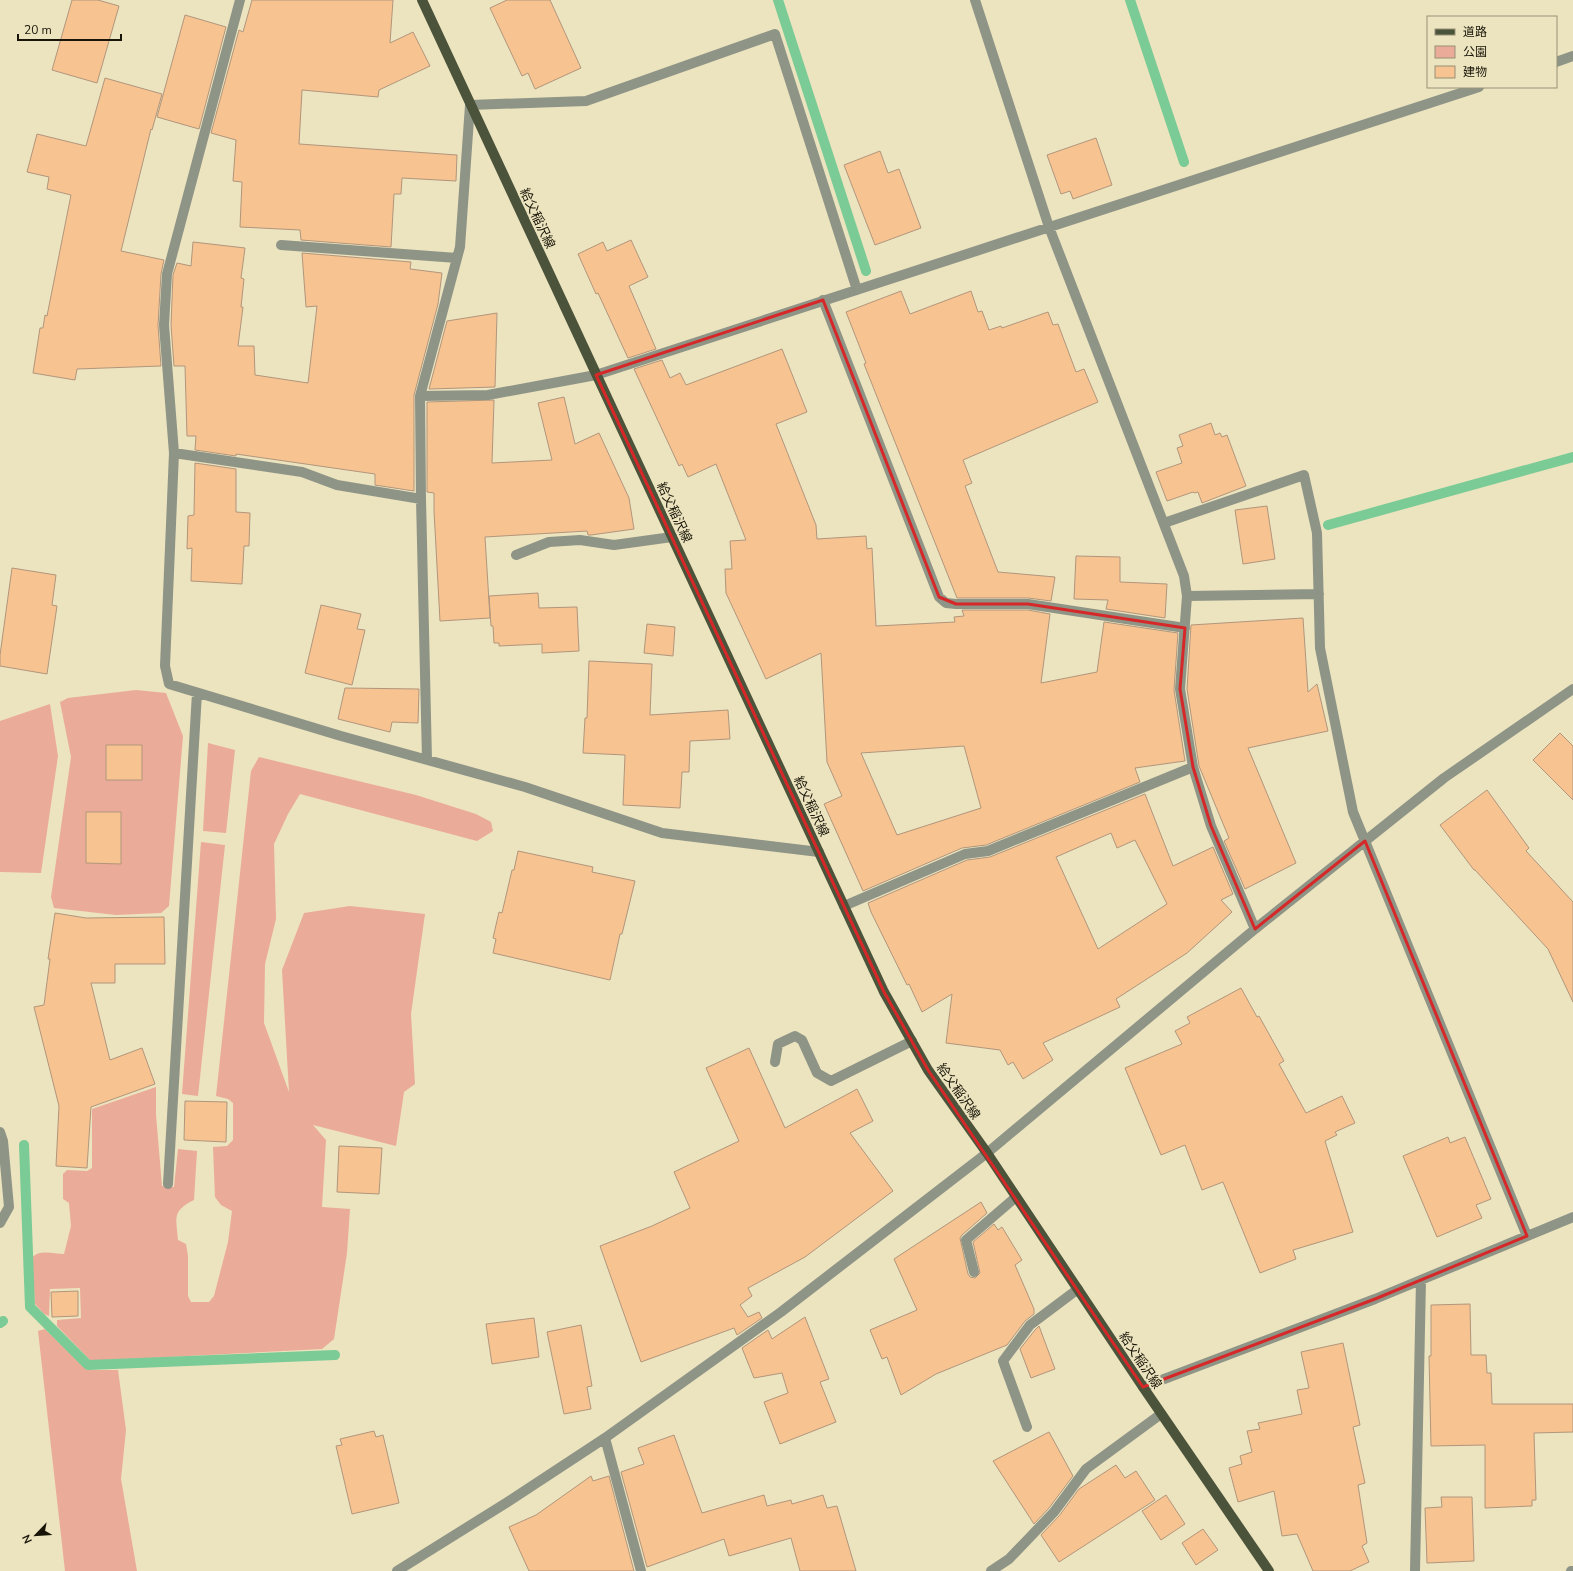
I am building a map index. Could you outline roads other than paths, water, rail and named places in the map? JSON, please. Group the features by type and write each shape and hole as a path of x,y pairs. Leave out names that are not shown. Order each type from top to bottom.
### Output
{"main road":[{"name":"給父稲沢線","path":"422,0 884,992 928,1070 987,1152 1161,1414 1269,1571"}],"street":[{"path":"240,0 167,274 164,325 174,453 165,666 169,684 341,736 525,787 662,833 819,852"},
{"path":"975,0 1049,227 1184,576 1187,596 1180,689 1193,767 1211,826 1255,929"},
{"path":"427,760 420,396 460,246 470,105 586,101 776,34 857,290"},
{"path":"1557,62 1573,56"},
{"path":"420,396 488,395 596,375 1476,88"},
{"path":"281,245 457,258"},
{"path":"823,300 939,597 946,602 956,604 1028,604 1185,628"},
{"path":"174,453 302,472 337,485 421,499"},
{"path":"1164,523 1304,475 1317,533 1320,648 1353,812 1527,1236"},
{"path":"516,555 549,542 580,540 614,546 672,537"},
{"path":"1187,596 1319,594"},
{"path":"397,1571 506,1503 605,1438 781,1312 987,1152 1255,929 1444,778 1573,689"},
{"path":"168,1184 197,693"},
{"path":"844,906 965,854 988,851 1193,767"},
{"path":"775,1062 778,1044 795,1036 802,1040 817,1073 831,1081 912,1041"},
{"path":"0,1132 3,1141 9,1208 0,1222"},
{"path":"974,1272 966,1240 1016,1197"},
{"path":"1143,1387 1421,1280 1573,1217"},
{"path":"1415,1571 1421,1280"},
{"path":"1027,1427 1003,1361 1030,1325 1078,1289"},
{"path":"991,1571 1008,1559 1054,1512 1086,1469 1161,1414"},
{"path":"605,1438 641,1571"}],"waterway":[{"path":"778,0 866,271"},
{"path":"1130,0 1184,162"},
{"path":"1328,525 1573,457"},
{"path":"24,1145 30,1307 88,1365 335,1355"}]}
